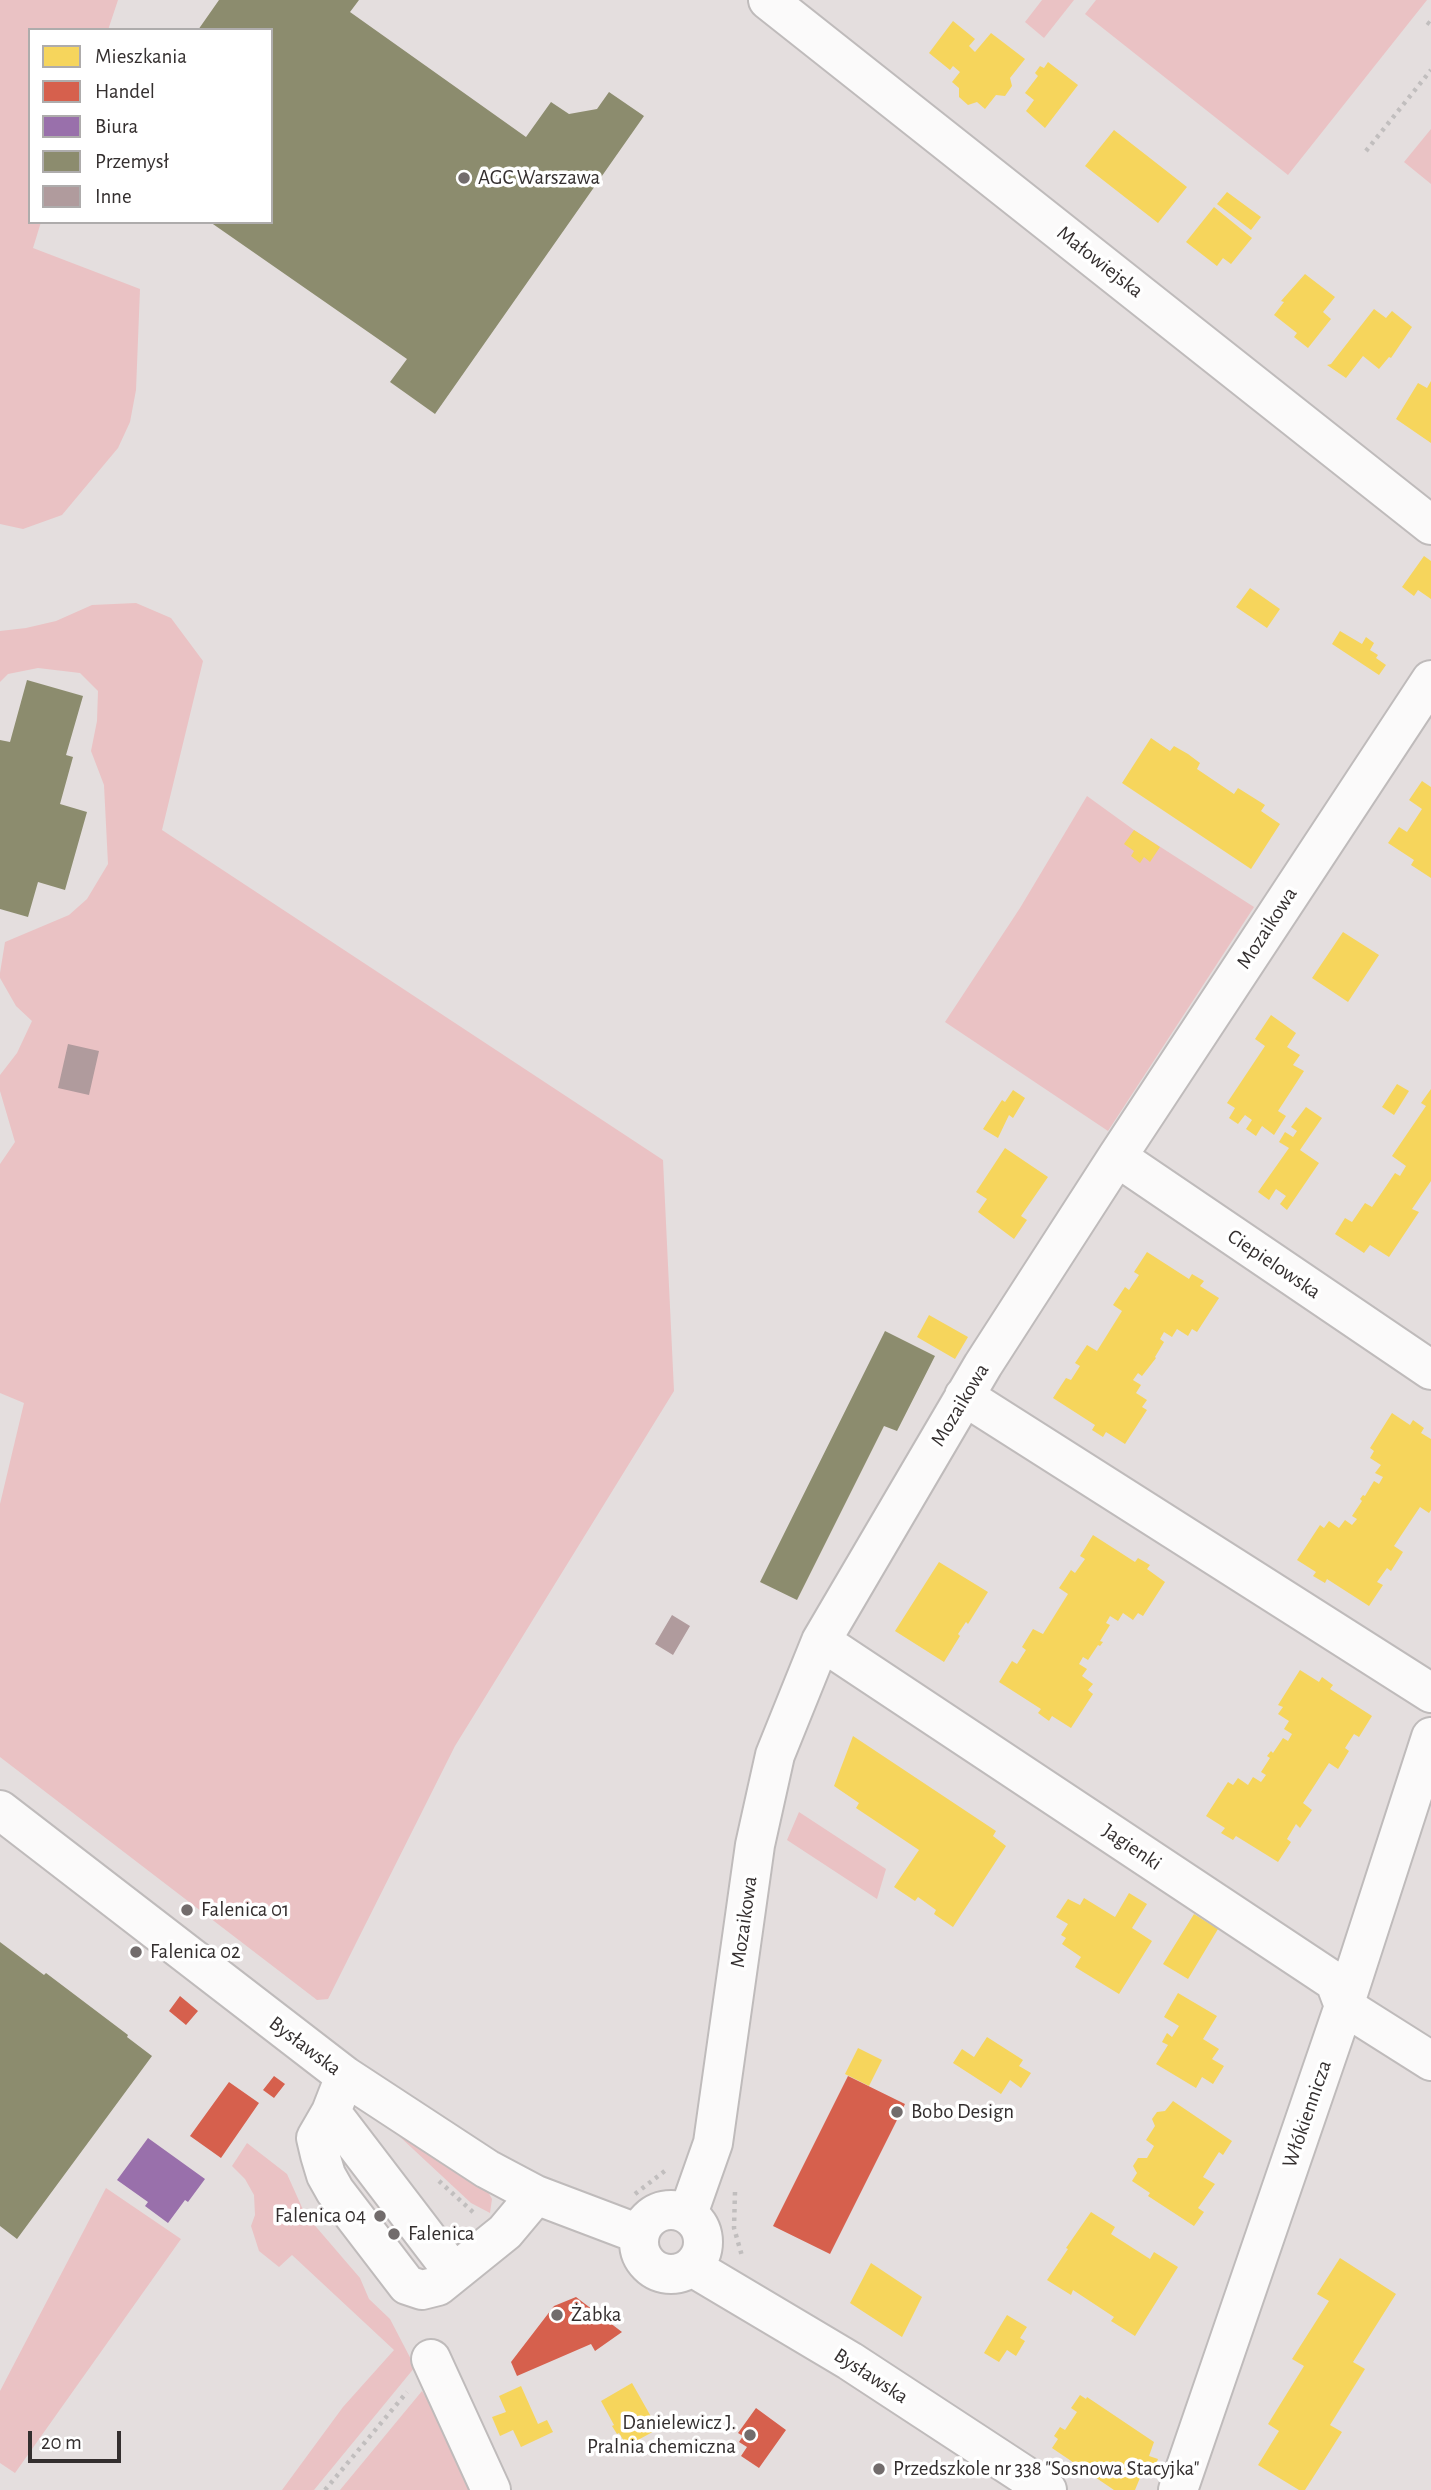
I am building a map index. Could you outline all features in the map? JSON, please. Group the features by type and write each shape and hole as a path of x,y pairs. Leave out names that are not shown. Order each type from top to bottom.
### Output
{"street":[{"name":"Małowiejska","path":"768,0 1431,525"},
{"name":"Mozaikowa","path":"688,2214 713,2143 755,1845 775,1755 821,1641 964,1396 1117,1157 1431,680"},
{"name":"Ciepielowska","path":"1117,1157 1431,1370"},
{"path":"964,1396 1431,1693"},
{"name":"Jagienki","path":"821,1641 1335,1982 1344,2006 1431,2061"},
{"name":"Włókiennicza","path":"1178,2490 1344,2006 1431,1737"},
{"name":"Bysławska","path":"0,1810 345,2076 487,2168 536,2195 639,2234"},
{"path":"345,2076 331,2112 316,2138 326,2175 335,2191 407,2285 422,2290 438,2286 505,2232 536,2195"},
{"path":"678,2210 688,2214 698,2222 703,2233 704,2246 700,2258 692,2267 672,2274 661,2273 644,2259 639,2234 649,2219 657,2213 678,2210"},
{"name":"Bysławska","path":"692,2267 850,2361 1047,2490"},
{"path":"422,2373 491,2490"}],"path":[{"path":"1366,151 1431,70"},
{"path":"624,2191 636,2194 667,2169"},
{"path":"735,2185 734,2228 744,2259"},
{"path":"325,2490 422,2373"}],"shaded area":[{"path":"0,0 118,0 109,28 28,28 28,224 40,224 33,248 140,289 136,390 130,422 118,448 62,515 23,529 0,524"},
{"path":"1042,0 1074,0 1044,38 1025,22"},
{"path":"1096,0 1427,0 1288,175 1085,14"},
{"path":"1431,129 1431,184 1404,162"},
{"path":"136,603 171,618 203,661 162,830 663,1160 674,1391 455,1746 328,1999 317,2000 0,1757 0,1504 24,1403 0,1393 0,1164 15,1142 0,1091 0,1075 17,1053 32,1021 16,1006 0,978 0,973 5,942 69,915 87,899 108,864 104,785 91,751 97,721 98,691 80,673 38,668 8,674 0,682 0,631 56,621 92,605"},
{"path":"1087,796 1134,830 1254,907 1108,1131 945,1022 1020,908"},
{"path":"799,1812 886,1869 877,1899 787,1840"},
{"path":"401,2133 486,2188 492,2199 490,2213 471,2203 399,2136"},
{"path":"247,2143 287,2174 305,2214 360,2278 369,2299 390,2319 415,2367 314,2490 282,2490 343,2407 394,2350 292,2255 279,2267 259,2251 251,2226 255,2215 254,2195 245,2179 232,2166"},
{"path":"106,2188 181,2239 15,2473 0,2463 0,2391"},
{"path":"422,2391 464,2461 477,2490 340,2490"}],"building: Mieszkania":[{"path":"953,21 975,39 969,46 975,52 991,33 1025,59 1010,78 1012,86 1005,96 996,95 985,109 977,102 968,105 959,97 959,88 952,82 960,72 953,66 950,70 929,53"},
{"path":"1048,62 1078,85 1045,128 1026,111 1034,100 1025,93 1038,76 1035,73 1040,66 1044,68"},
{"path":"1114,130 1187,187 1158,223 1085,166"},
{"path":"1227,192 1261,217 1251,230 1217,204"},
{"path":"1214,207 1252,238 1231,264 1223,258 1217,266 1186,242"},
{"path":"1305,274 1335,297 1323,312 1331,319 1308,348 1294,337 1297,333 1274,315 1284,302 1281,301"},
{"path":"1374,309 1386,318 1392,311 1412,327 1391,358 1379,369 1363,356 1346,378 1327,365 1331,364"},
{"path":"1431,381 1431,443 1396,419 1418,383 1427,388"},
{"path":"1424,556 1431,561 1431,599 1418,590 1414,596 1402,587"},
{"path":"1250,588 1280,609 1267,628 1236,607"},
{"path":"1340,631 1362,644 1366,637 1374,643 1370,650 1386,665 1379,675 1332,644"},
{"path":"1151,738 1170,751 1174,746 1188,754 1200,763 1197,769 1234,794 1238,788 1265,805 1261,811 1280,824 1251,869 1122,783"},
{"path":"1422,781 1431,787 1431,878 1411,865 1414,860 1388,843 1399,827 1407,832 1422,809 1409,800"},
{"path":"1134,830 1160,847 1150,862 1144,857 1140,863 1131,856 1134,851 1124,844"},
{"path":"1343,932 1379,955 1348,1002 1312,978"},
{"path":"1271,1015 1296,1033 1287,1047 1300,1055 1293,1065 1304,1071 1278,1111 1286,1116 1274,1135 1262,1126 1256,1136 1246,1129 1252,1120 1245,1115 1238,1124 1229,1118 1235,1108 1227,1103 1265,1046 1255,1039"},
{"path":"1397,1084 1409,1091 1394,1115 1382,1107"},
{"path":"1431,1089 1431,1181 1412,1209 1419,1212 1389,1257 1370,1245 1364,1253 1335,1234 1345,1218 1352,1222 1365,1203 1372,1207 1395,1173 1400,1176 1406,1166 1392,1156 1426,1106 1421,1103"},
{"path":"1013,1090 1025,1098 1013,1118 1009,1115 998,1138 983,1129 1002,1100 1005,1102"},
{"path":"1306,1107 1322,1118 1300,1150 1319,1163 1287,1210 1280,1204 1286,1196 1276,1189 1269,1200 1258,1192 1289,1148 1279,1142 1285,1132 1293,1137 1297,1131 1291,1127"},
{"path":"1005,1148 1048,1177 1021,1216 1027,1220 1014,1239 978,1212 987,1199 976,1192"},
{"path":"1147,1252 1189,1279 1192,1274 1204,1281 1200,1286 1219,1298 1197,1332 1192,1329 1188,1336 1177,1329 1172,1337 1164,1332 1160,1339 1164,1342 1156,1358 1142,1376 1138,1373 1133,1380 1141,1385 1136,1393 1147,1400 1142,1407 1147,1410 1125,1444 1106,1432 1103,1437 1092,1430 1095,1425 1053,1398 1066,1378 1071,1380 1080,1366 1075,1363 1087,1345 1097,1351 1122,1311 1113,1305 1125,1287 1129,1290 1139,1275 1134,1272"},
{"path":"929,1315 968,1337 955,1359 917,1337"},
{"path":"1392,1413 1410,1425 1413,1420 1424,1428 1421,1433 1431,1439 1431,1510 1429,1513 1420,1507 1394,1546 1403,1552 1391,1571 1387,1568 1377,1582 1383,1585 1369,1606 1327,1579 1325,1583 1313,1576 1316,1572 1297,1560 1320,1525 1324,1528 1329,1521 1339,1528 1345,1520 1352,1525 1357,1519 1352,1516 1362,1501 1360,1499 1365,1496 1374,1481 1379,1484 1383,1477 1375,1473 1381,1465 1370,1458 1374,1451 1370,1448"},
{"path":"1093,1535 1135,1562 1138,1558 1150,1565 1147,1569 1165,1582 1143,1616 1138,1613 1133,1620 1123,1613 1118,1621 1110,1616 1106,1623 1110,1625 1100,1641 1103,1642 1088,1660 1083,1657 1079,1664 1087,1669 1082,1676 1093,1684 1088,1690 1093,1694 1071,1728 1052,1716 1049,1721 1038,1713 1041,1709 999,1682 1012,1661 1017,1664 1026,1650 1022,1647 1033,1629 1043,1634 1068,1594 1059,1588 1071,1570 1075,1573 1085,1559 1080,1556"},
{"path":"939,1562 988,1592 968,1624 966,1622 958,1634 960,1636 944,1662 895,1631"},
{"path":"1300,1670 1319,1682 1322,1677 1333,1685 1330,1689 1372,1716 1359,1737 1354,1734 1345,1748 1349,1751 1338,1769 1329,1763 1303,1803 1312,1810 1300,1828 1296,1824 1287,1839 1291,1842 1278,1862 1236,1836 1233,1840 1221,1833 1225,1828 1206,1816 1228,1782 1233,1785 1238,1778 1248,1785 1253,1777 1261,1782 1266,1775 1261,1772 1270,1758 1267,1756 1271,1751 1273,1753 1283,1738 1288,1741 1292,1734 1284,1729 1289,1721 1278,1714 1283,1707 1278,1705"},
{"path":"853,1736 996,1831 993,1836 1006,1846 953,1927 934,1914 936,1910 918,1897 915,1901 894,1887 919,1850 856,1808 859,1803 834,1786"},
{"path":"1129,1893 1147,1904 1132,1928 1152,1941 1119,1994 1075,1967 1081,1957 1062,1944 1066,1938 1061,1935 1068,1924 1056,1917 1068,1899 1080,1905 1084,1898 1115,1917"},
{"path":"1194,1914 1218,1929 1188,1979 1163,1964"},
{"path":"1178,1993 1217,2016 1203,2039 1219,2049 1212,2059 1224,2066 1213,2084 1202,2077 1196,2088 1156,2064 1168,2045 1162,2042 1167,2033 1172,2037 1179,2026 1164,2017"},
{"path":"987,2037 1023,2060 1019,2066 1031,2073 1021,2088 1010,2080 1001,2094 953,2063 962,2049 974,2057"},
{"path":"858,2048 882,2060 869,2086 845,2074"},
{"path":"1173,2101 1232,2141 1223,2155 1219,2152 1203,2177 1215,2184 1198,2208 1204,2212 1194,2226 1148,2196 1150,2193 1132,2181 1137,2173 1133,2166 1138,2158 1147,2158 1154,2146 1146,2140 1155,2126 1152,2119 1157,2112 1165,2111"},
{"path":"1091,2212 1115,2227 1111,2234 1150,2259 1154,2252 1178,2267 1135,2336 1111,2321 1114,2317 1073,2290 1071,2295 1047,2280"},
{"path":"1340,2258 1396,2294 1353,2362 1365,2369 1330,2425 1342,2432 1305,2490 1299,2490 1258,2465 1279,2431 1268,2424 1304,2366 1292,2359 1329,2301 1317,2294"},
{"path":"871,2263 922,2297 902,2337 850,2303"},
{"path":"1007,2315 1027,2327 1020,2338 1025,2341 1016,2356 1007,2350 999,2362 984,2353"},
{"path":"632,2383 658,2429 627,2446 612,2426 614,2425 601,2401"},
{"path":"521,2386 538,2424 547,2420 553,2432 521,2447 513,2430 500,2436 492,2417 506,2412 499,2396"},
{"path":"1080,2395 1154,2442 1149,2456 1158,2459 1151,2476 1142,2473 1135,2490 1114,2490 1052,2448 1058,2439 1054,2436 1060,2427 1065,2430 1077,2412 1071,2408"}],"building: Handel":[{"path":"180,1996 198,2011 186,2025 169,2011"},
{"path":"274,2076 285,2084 274,2098 263,2090"},
{"path":"848,2076 905,2104 830,2254 773,2226"},
{"path":"229,2082 259,2103 221,2158 190,2136"},
{"path":"576,2297 622,2332 595,2351 591,2344 517,2376 511,2362 554,2306"},
{"path":"756,2408 786,2430 759,2468 741,2456 747,2447 739,2442 743,2436 738,2433"}],"building: Biura":[{"path":"148,2138 205,2179 168,2223 145,2206 148,2202 117,2180"}],"building: Przemysł":[{"path":"219,0 359,0 350,12 526,137 551,102 569,114 597,109 609,92 644,116 435,414 390,382 407,359 213,224 273,224 273,28 199,28"},
{"path":"27,680 83,696 66,755 73,757 60,804 87,812 65,890 38,882 28,917 0,909 0,740 10,742"},
{"path":"885,1331 935,1356 897,1431 884,1426 797,1600 760,1582"},
{"path":"0,1942 44,1975 46,1973 152,2056 17,2239 0,2226"}],"building: Inne":[{"path":"68,1044 99,1051 89,1095 58,1088"},
{"path":"672,1615 690,1626 673,1655 655,1644"}],"place":[{"name":"AGC Warszawa","path":"464,178"},
{"name":"Falenica 01","path":"187,1910"},
{"name":"Falenica 02","path":"136,1952"},
{"name":"Bobo Design","path":"897,2112"},
{"name":"Falenica 04","path":"380,2216"},
{"name":"Falenica","path":"394,2234"},
{"name":"Żabka","path":"557,2315"},
{"name":"Danielewicz J. Pralnia chemiczna","path":"750,2435"},
{"name":"Przedszkole nr 338 \"Sosnowa Stacyjka\"","path":"879,2469"}]}
